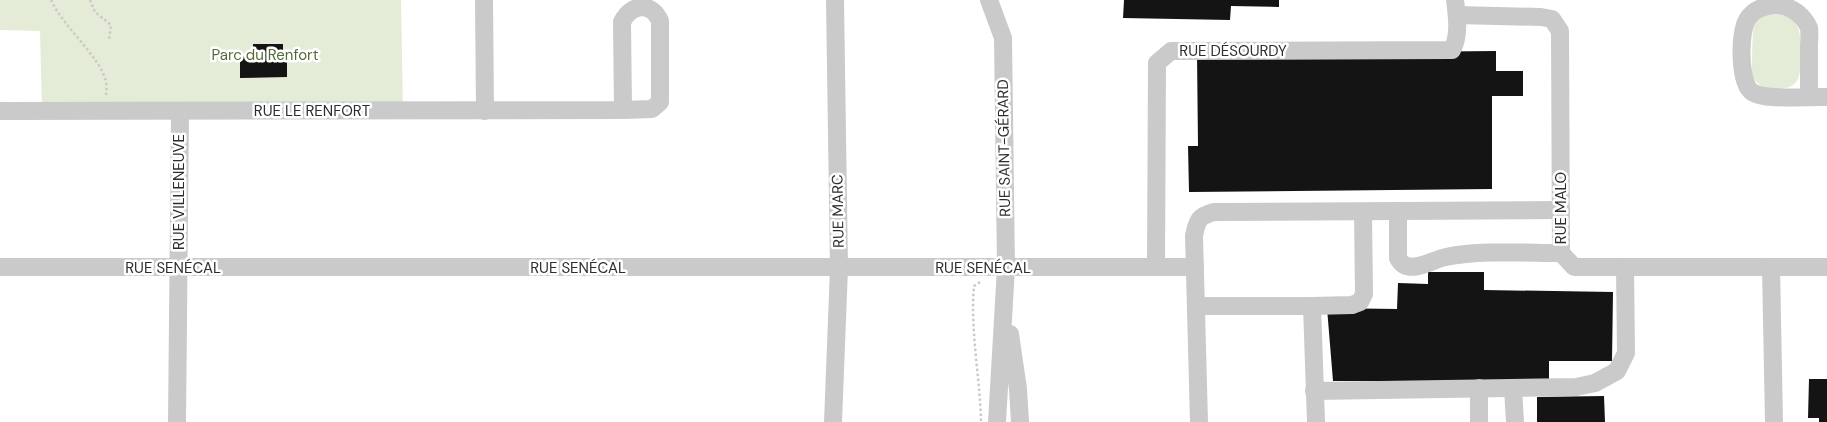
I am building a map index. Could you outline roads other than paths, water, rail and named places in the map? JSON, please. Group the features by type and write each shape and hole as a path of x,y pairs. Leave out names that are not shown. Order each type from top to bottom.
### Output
{"street":[{"path":"484,0 485,110"},
{"name":"RUE MARC","path":"833,422 839,268 835,0"},
{"name":"RUE SAINT-GÉRARD","path":"989,0 1003,38 1006,268 997,422"},
{"path":"1808,96 1808,28 1806,22 1802,17 1784,6 1768,5 1757,10 1747,19 1743,31 1743,74 1745,85 1750,91 1760,97 1827,97"},
{"name":"RUE LE RENFORT","path":"0,111 180,112 623,110 652,109 660,102 660,21 656,12 648,8 638,8 627,13 622,22 623,110"},
{"name":"RUE MALO","path":"1456,8 1552,19 1560,31 1561,253 1574,267 1827,267"},
{"name":"RUE DÉSOURDY","path":"1156,267 1157,63 1171,51 1452,50 1456,42 1456,8"},
{"name":"RUE VILLENEUVE","path":"177,422 180,112"},
{"path":"1199,422 1195,230 1196,224 1203,215 1214,212 1561,210"},
{"path":"1398,211 1398,258 1401,265 1406,267 1416,266 1445,257 1473,254 1561,253"},
{"path":"1196,306 1312,306 1352,305 1360,302 1364,294 1363,212"},
{"name":"RUE SENÉCAL","path":"0,267 1195,267"},
{"path":"1314,391 1576,387 1595,382 1617,371 1626,353 1625,267"},
{"path":"1771,267 1774,422"},
{"name":"RUE SAINT-GÉRARD","path":"1005,299 1018,389 1020,422"},
{"path":"1312,306 1316,422"},
{"path":"1479,388 1479,422"},
{"path":"1513,388 1515,422"}],"park label":[{"name":"Parc du Renfort","path":"265,55"}]}
